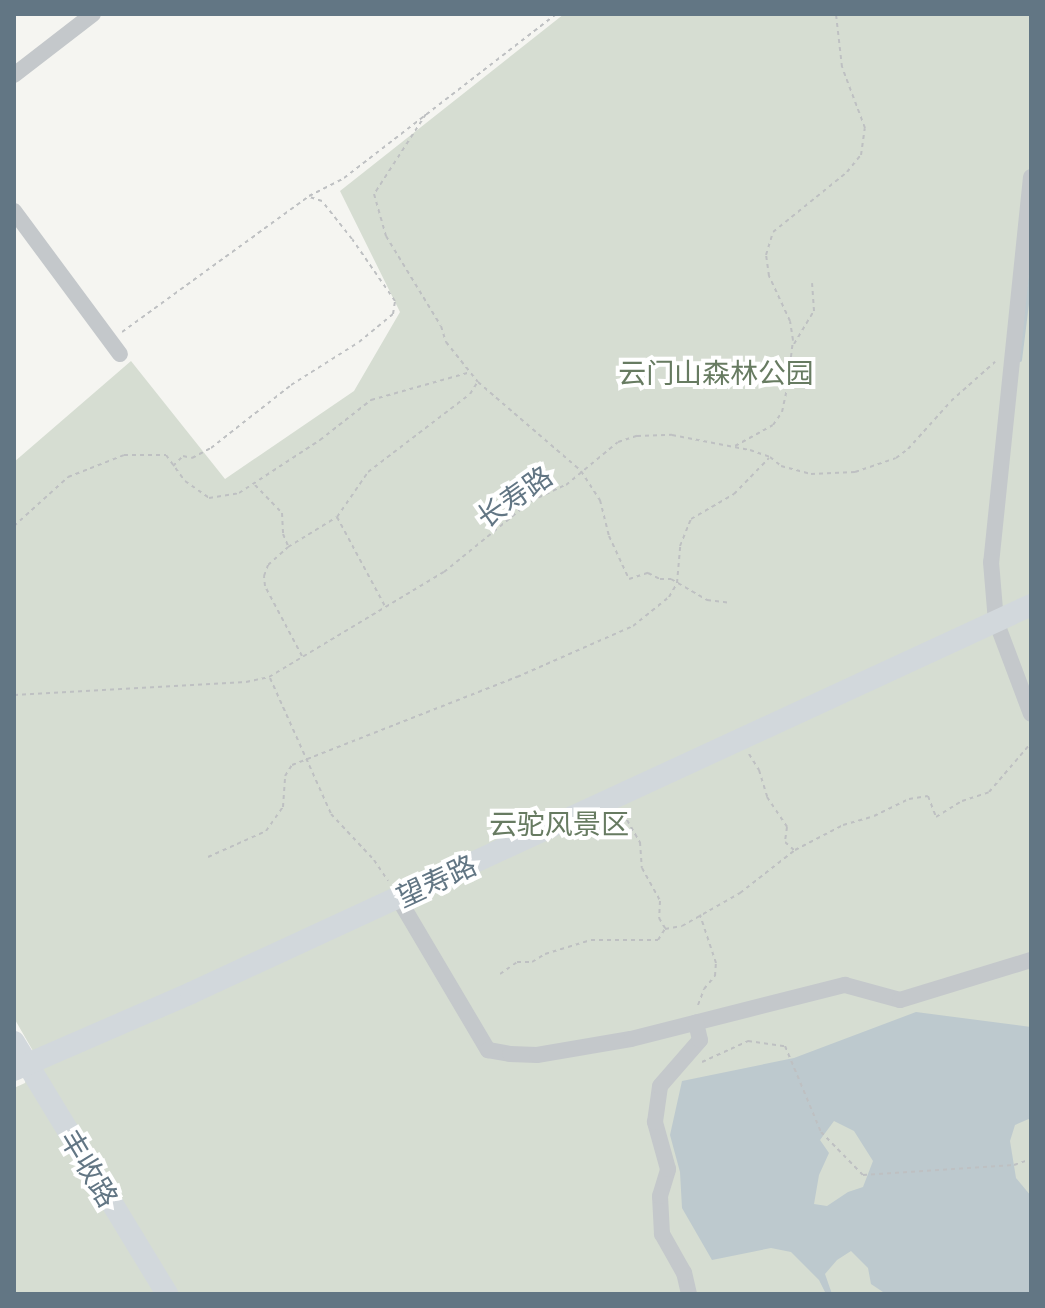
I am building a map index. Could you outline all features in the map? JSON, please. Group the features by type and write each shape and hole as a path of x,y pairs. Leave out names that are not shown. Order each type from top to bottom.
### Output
{"street":[{"path":"14,75 93,14"},
{"path":"1031,177 991,562 996,621 1031,714"},
{"path":"14,211 108,342 120,354"},
{"name":"望寿路","path":"20,1067 398,898 1031,605"},
{"path":"398,898 488,1050 537,1055 631,1039 845,985 900,1000 1031,960"},
{"path":"689,1294 684,1273 662,1234 660,1196 668,1169 655,1122 660,1086 700,1040 696,1022"},
{"name":"丰收路","path":"14,1042 20,1067 167,1294"}],"path":[{"path":"108,342 309,196 344,178 556,14"},
{"path":"733,446 773,425 782,412 792,349 790,321 769,276 766,255 773,232 847,172 861,155 865,128 842,67 836,14"},
{"path":"426,114 374,194 386,236 441,326 446,342 478,382 581,471 600,500 609,536 629,579 648,573 677,583 707,600 730,603"},
{"path":"173,467 183,456 192,458 211,448 291,385 359,342 393,314 395,301 352,239 322,201 309,196"},
{"path":"792,349 814,311 812,283"},
{"name":"长寿路","path":"14,695 269,677 444,572 531,501 566,485 618,442 637,436 672,435 733,446 770,457 781,466 826,474 855,472 896,458 973,379 1000,359 1011,357"},
{"path":"14,526 56,485 87,467 124,455 166,455 196,491 209,498 239,493 255,485 371,400 469,373"},
{"path":"303,657 265,586 264,576 276,556 337,517 368,472 470,394 478,382"},
{"path":"208,857 266,831 283,807 285,776 292,765 621,633 658,606 677,583 680,546 691,519 734,494 770,457"},
{"path":"255,485 282,513 283,534 288,547"},
{"path":"337,517 385,607"},
{"path":"269,677 331,814 374,860 398,898"},
{"path":"745,738 767,797 787,827 785,842 795,850"},
{"path":"500,974 517,962 532,962 545,954 591,940 658,940 665,929 682,926 764,878 795,850 843,825 874,816 909,799 928,796 936,817 962,801 989,792 1031,743"},
{"path":"615,798 640,842 642,868 660,901 659,918 665,929"},
{"path":"696,1022 698,1003 715,976 716,963 700,915"},
{"path":"703,1062 748,1041 785,1046 821,1132 863,1175 1014,1165 1031,1159"}],"green space":[{"name":"云驼风景区","path":"564,14 1031,14 1031,1294 14,1294 14,1088 25,1083 33,1051 14,1018 14,462 131,361 225,479 354,391 400,312 340,191"}],"shaded area":[{"path":"916,1012 1031,1027 1031,1118 1015,1125 1010,1141 1016,1178 1031,1196 1031,1294 886,1294 871,1284 868,1268 851,1251 837,1260 825,1274 832,1294 826,1294 819,1280 791,1252 771,1248 712,1260 682,1208 680,1172 670,1135 682,1081 794,1058","holes":["834,1121 854,1131 873,1161 863,1187 848,1192 827,1206 814,1204 819,1175 829,1153 820,1140"]}],"waterway":[{"path":"1020,360 1031,272"}],"park label":[{"name":"云门山森林公园","path":"716,372"}]}
